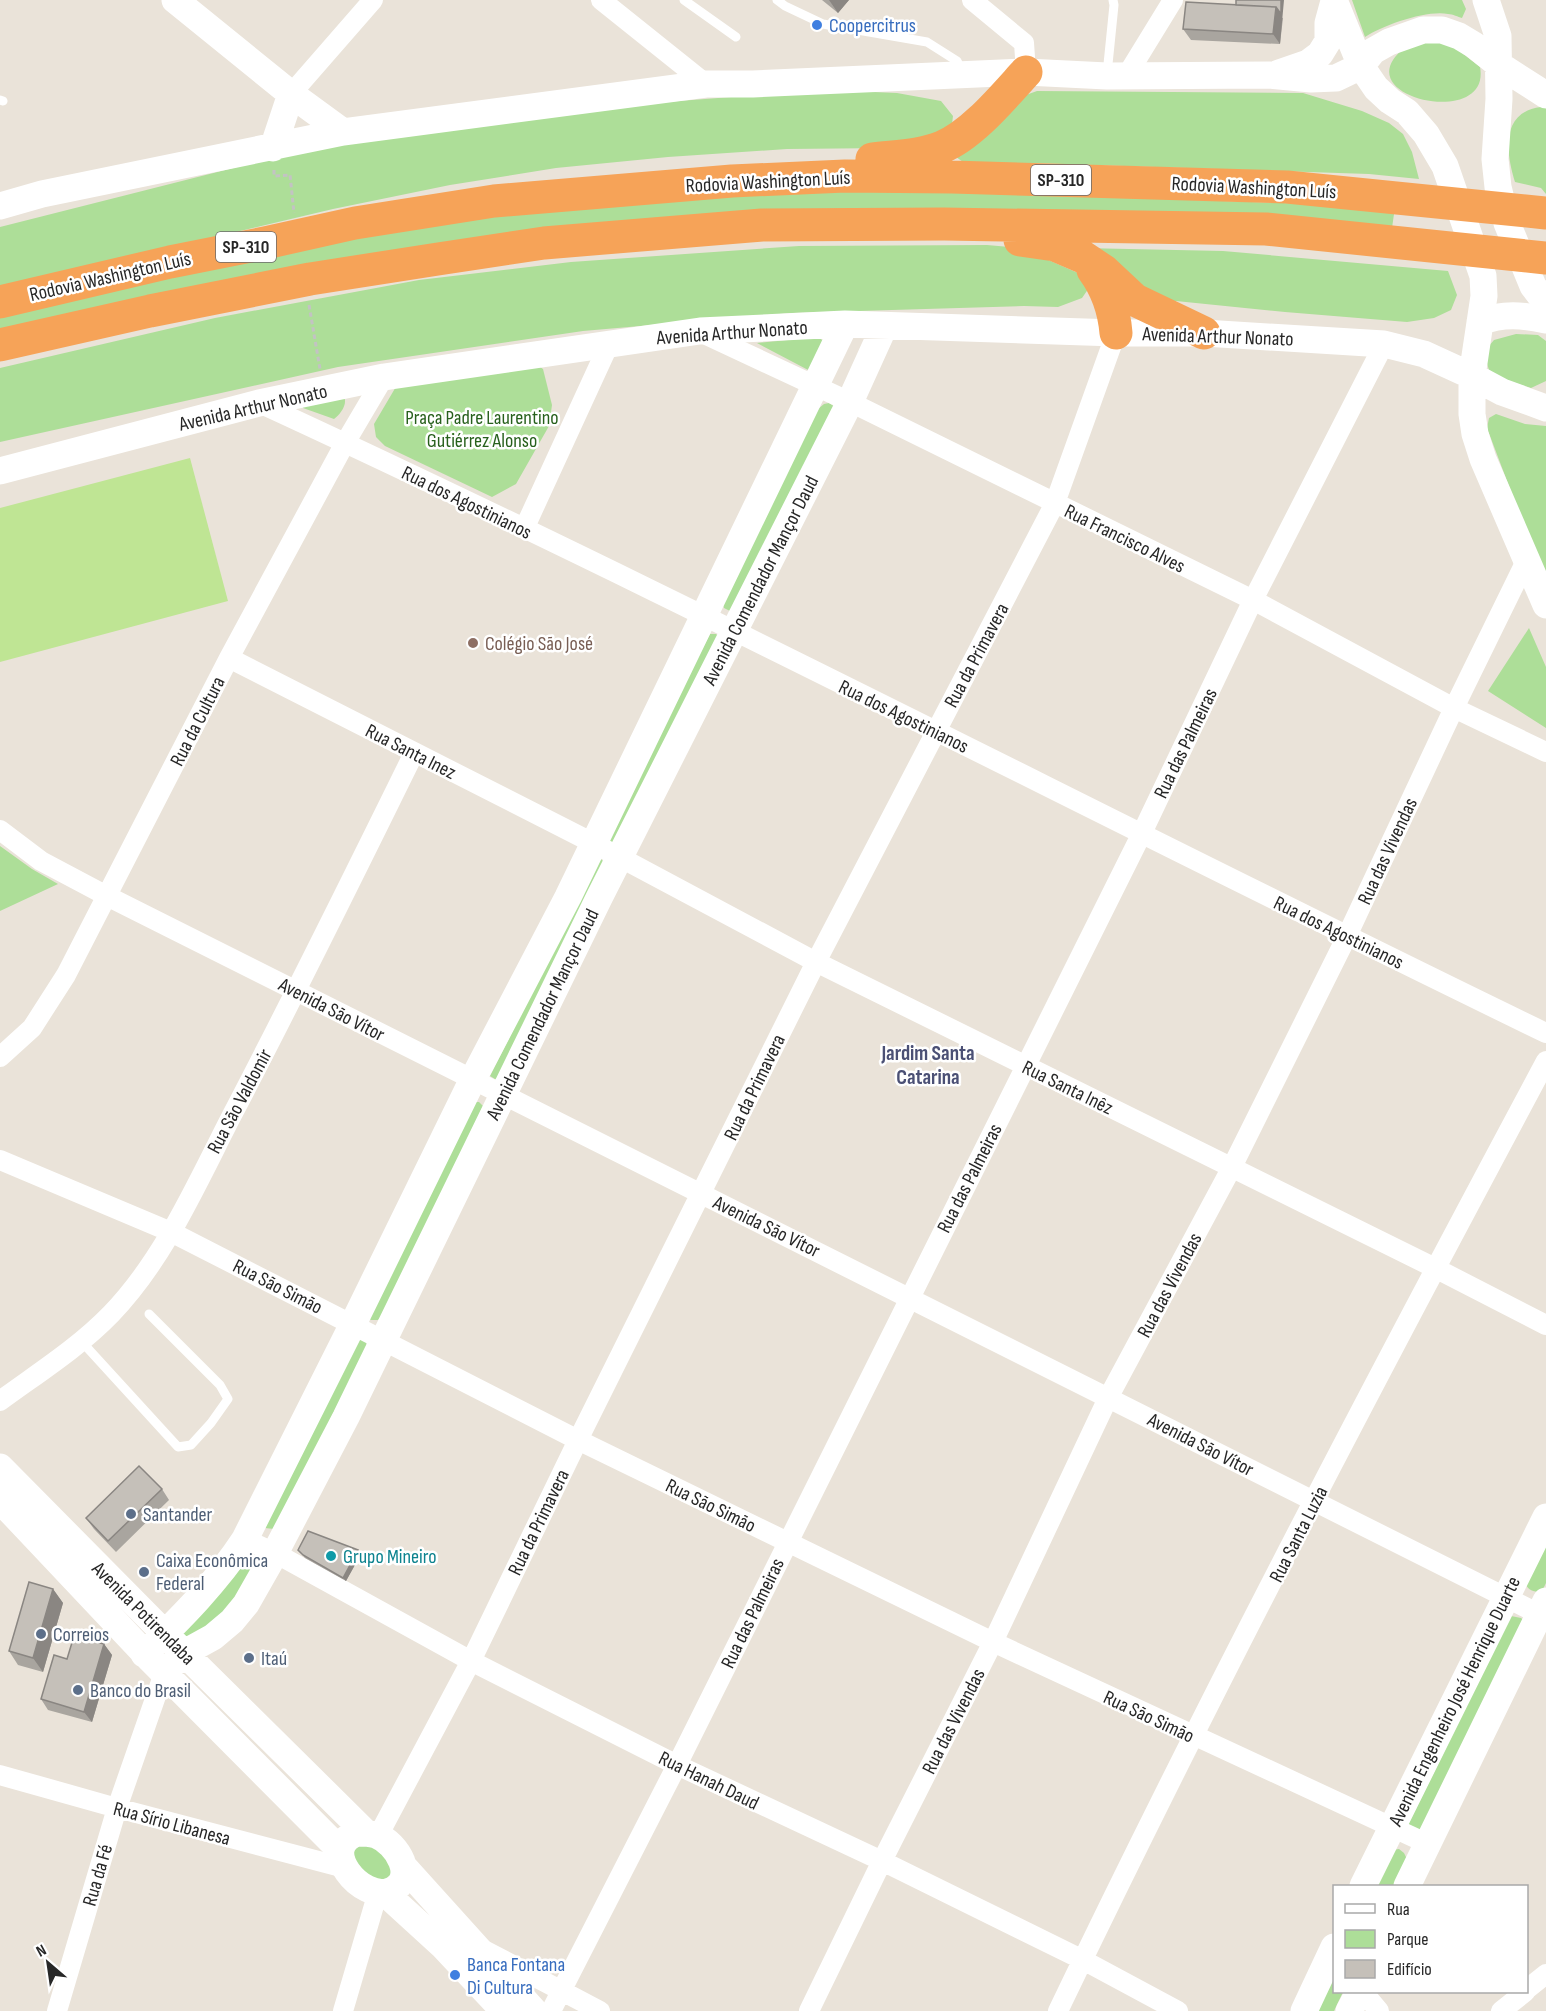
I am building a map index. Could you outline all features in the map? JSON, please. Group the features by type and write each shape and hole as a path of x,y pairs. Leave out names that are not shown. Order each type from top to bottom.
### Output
{"highway":[{"path":"732,181 918,154 942,146 962,135 999,102 1026,72"},
{"name":"Rodovia Washington Luís","path":"0,302 170,262 376,220 494,201 732,181 845,176 975,177 1287,187 1546,213"},
{"path":"944,224 970,237 1055,245 1083,257 1104,271 1135,300 1204,333"},
{"name":"Rodovia Washington Luís","path":"0,345 150,310 310,279 544,243 762,225 944,224 1266,229 1546,258"},
{"path":"1083,257 1104,288 1114,315 1116,333"}],"main road":[{"path":"175,0 291,94 343,132"},
{"path":"1269,75 1308,63 1320,54 1328,41 1328,23 1334,0"},
{"path":"1334,0 1361,66 1376,88 1407,112 1426,134 1445,166 1483,276 1484,296 1472,376 1472,414 1476,434 1483,459 1546,605"},
{"path":"1486,0 1498,36 1495,159 1498,187 1507,223 1533,286 1546,303"},
{"path":"0,206 42,194 343,132 706,84 1026,72 1117,76 1269,75 1311,79 1336,78 1361,66 1373,51 1389,42 1423,30 1442,30 1459,36 1499,65 1546,94"},
{"path":"273,148 291,94"},
{"path":"1480,322 1500,316 1520,315 1546,320"},
{"name":"Avenida Arthur Nonato","path":"0,471 259,403 384,377 700,331 845,324 1116,333 1204,333 1384,344 1424,354 1502,392 1540,402"},
{"name":"Avenida Comendador Mançor Daud","path":"144,1654 226,1568 245,1539 473,1079 568,897 845,324"},
{"name":"Avenida Comendador Mançor Daud","path":"164,1672 184,1653 213,1637 232,1621 246,1604 275,1553 346,1417 619,857 850,402 884,327"},
{"name":"Avenida Potirendaba","path":"0,1467 184,1653 372,1835"},
{"name":"Avenida Potirendaba","path":"2,1503 342,1859"},
{"name":"Avenida Engenheiro José Henrique Duarte","path":"1365,1885 1546,1517"},
{"name":"Avenida Engenheiro José Henrique Duarte","path":"1408,1885 1426,1843 1544,1611"},
{"path":"504,2011 443,1946 381,1892 357,1882 342,1859 343,1843 349,1836 357,1833 372,1835 398,1854 405,1868 534,2011"},
{"path":"381,1892 400,1884 405,1868"},
{"path":"1304,2011 1333,1951"},
{"path":"1349,2011 1360,1993"}],"street":[{"path":"291,94 373,0"},
{"path":"601,0 706,84"},
{"path":"972,0 1024,43 1026,72"},
{"path":"1117,76 1173,0"},
{"name":"Rua Francisco Alves","path":"700,331 1253,600 1454,708 1546,752"},
{"name":"Rua da Primavera","path":"372,1835 471,1661 578,1440 816,962 1055,504 1116,333"},
{"path":"524,529 609,344"},
{"name":"Rua das Palmeiras","path":"551,2011 677,1765 1142,833 1253,600 1384,344"},
{"name":"Rua da Cultura","path":"0,1057 32,1028 66,975 229,658 345,443 384,377"},
{"name":"Rua dos Agostinianos","path":"259,403 734,631 1546,1033"},
{"name":"Rua das Vivendas","path":"810,2011 993,1642 1108,1398 1232,1167 1347,936 1527,559"},
{"name":"Rua Santa Inez","path":"229,658 593,843"},
{"name":"Rua São Valdomir","path":"0,1401 82,1342 112,1313 137,1284 171,1232 297,991 414,753"},
{"name":"Avenida São Vítor","path":"0,830 41,861 107,896 1505,1597 1544,1611"},
{"name":"Rua Santa Inêz","path":"593,843 816,962 1546,1324"},
{"name":"Rua Santa Luzia","path":"1058,2011 1192,1736 1435,1268 1546,1061"},
{"name":"Rua São Simão","path":"0,1160 171,1232 578,1440 993,1642 1426,1843"},
{"name":"Rua Hanah Daud","path":"245,1539 275,1553 471,1661 677,1765 1083,1960 1178,2011"},
{"name":"Rua da Fé","path":"57,2011 117,1808 164,1672"},
{"name":"Rua Sírio Libanesa","path":"0,1775 117,1808 342,1859"},
{"path":"343,2011 381,1892"},
{"path":"473,1944 600,2011"},
{"path":"1528,1989 1546,1974"},
{"path":"1362,1993 1379,2011"},
{"path":"1501,2011 1524,1993"}],"lane":[{"path":"684,0 736,37"},
{"path":"777,0 784,6 823,24 927,42 957,61 964,75"},
{"path":"1113,0 1117,76"},
{"path":"82,1342 178,1447 191,1445 228,1399 220,1385 149,1314"}],"path":[{"path":"273,148 274,176 290,175 293,205"},
{"path":"307,298 324,389"}],"green space":[{"path":"1352,0 1462,0 1466,9 1462,18 1439,13 1417,16 1394,23 1365,37"},
{"path":"1438,42 1453,46 1480,67 1478,85 1467,96 1450,101 1430,101 1412,96 1397,87 1389,75 1393,60 1402,50 1419,44"},
{"path":"825,90 897,93 941,101 953,116 951,132 889,148 787,149 668,157 556,168 450,185 333,209 0,288 0,227 301,151 600,107"},
{"path":"1037,91 1303,93 1362,111 1389,123 1403,134 1412,152 1419,179 1369,174 1031,163 966,164 956,157 1023,96"},
{"path":"1546,107 1546,194 1541,188 1515,182 1508,147 1512,125 1518,117 1528,110"},
{"path":"799,186 1395,207 1392,228 900,209 0,334 0,311 444,217"},
{"path":"987,245 1021,248 1078,273 1091,285 1082,298 1058,307 791,313 583,331 338,367 0,442 0,368 215,318 419,280 571,262 799,246"},
{"path":"1082,248 1223,251 1448,271 1457,295 1451,310 1434,318 1407,322 1176,301 1172,305"},
{"path":"1516,334 1538,335 1546,341 1546,381 1531,388 1505,380 1489,370 1485,357 1488,347 1494,340"},
{"path":"819,337 825,343 812,372 757,343"},
{"name":"Praça Padre Laurentino Gutiérrez Alonso","path":"533,362 543,369 552,405 549,426 516,484 492,497 385,446 376,437 374,424 397,385"},
{"path":"344,397 343,409 334,419 303,408 303,404"},
{"path":"829,403 835,407 730,611 724,608 721,599 818,409"},
{"path":"1496,414 1525,424 1546,426 1546,584 1487,428 1489,418"},
{"path":"190,458 228,601 0,662 0,508"},
{"path":"1529,628 1546,667 1546,728 1488,691"},
{"path":"710,634 716,634 721,639 616,842 610,842 605,839"},
{"path":"0,846 32,869 58,884 0,911"},
{"path":"600,858 605,863 503,1078 495,1079 490,1076"},
{"path":"473,1102 479,1102 483,1106 384,1314 378,1320 371,1320 366,1317"},
{"path":"365,1338 367,1346 274,1529 265,1528 349,1340"},
{"path":"1546,1540 1546,1583 1543,1589 1536,1592 1528,1588 1525,1582"},
{"path":"246,1564 251,1568 254,1576 226,1614 198,1637 180,1640 187,1622 242,1565"},
{"path":"1511,1616 1521,1618 1527,1623 1422,1829 1414,1831 1407,1827"},
{"path":"366,1841 396,1866 387,1883 362,1876 349,1852"},
{"path":"1399,1849 1407,1859 1394,1885 1374,1885 1392,1850"},
{"path":"1333,1967 1333,1993 1343,1993 1334,2011 1311,2011"}],"building":[{"path":"1236,0 1281,0 1281,14 1276,7 1236,5"},
{"path":"1186,2 1276,7 1273,34 1183,29"},
{"path":"139,1466 162,1489 108,1541 86,1518"},
{"name":"Grupo Mineiro","path":"308,1531 358,1550 343,1578 298,1550"},
{"path":"29,1582 53,1589 33,1658 9,1651"},
{"name":"Banco do Brasil","path":"74,1636 104,1644 84,1712 41,1699 54,1655 67,1659"}],"place":[{"name":"Coopercitrus","path":"817,25"},
{"name":"Colégio São José","path":"473,643"},
{"name":"Santander","path":"131,1514"},
{"name":"Grupo Mineiro","path":"331,1556"},
{"name":"Caixa Econômica Federal","path":"144,1572"},
{"name":"Correios","path":"41,1634"},
{"name":"Itaú","path":"249,1658"},
{"name":"Banco do Brasil","path":"78,1690"},
{"name":"Banca Fontana Di Cultura","path":"455,1975"}],"district":[{"name":"Jardim Santa Catarina","path":"928,1065"}]}
